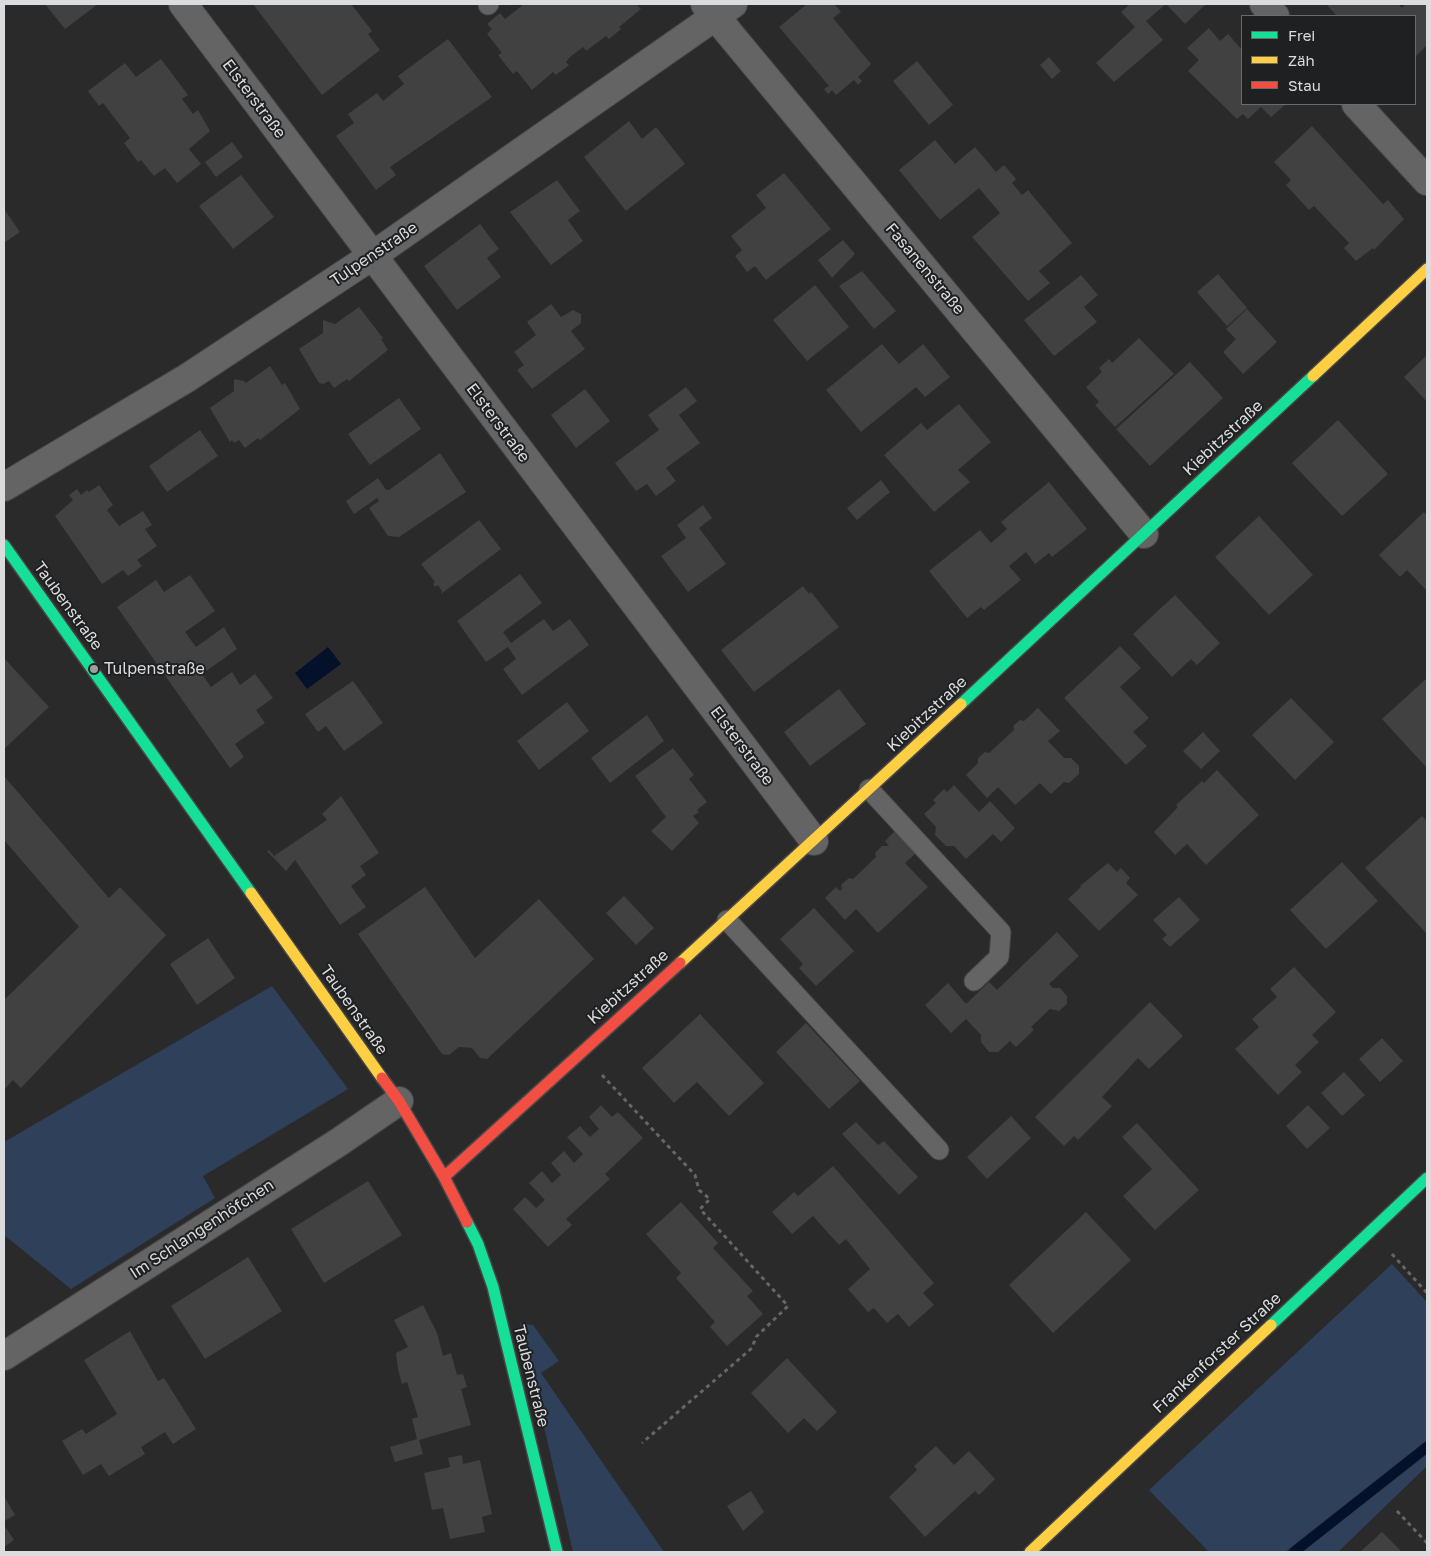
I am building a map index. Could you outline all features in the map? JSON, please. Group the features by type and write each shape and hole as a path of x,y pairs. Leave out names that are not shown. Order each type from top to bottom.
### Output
{"street":[{"name":"Elsterstraße","path":"183,4 814,841"},
{"path":"1264,4 1274,15"},
{"name":"Tulpenstraße","path":"4,487 187,378 372,256 719,8"},
{"name":"Fasanenstraße","path":"719,8 1144,534"},
{"path":"1357,105 1427,181"},
{"name":"Kiebitzstraße","path":"444,1177 814,841 1427,269"},
{"name":"Taubenstraße","path":"4,545 399,1101 444,1177 478,1244 493,1287 557,1552"},
{"name":"Im Schlangenhöfchen","path":"4,1356 339,1142 399,1101"},
{"name":"Frankenforster Straße","path":"1030,1552 1427,1178"}],"lane":[{"path":"869,790 1001,932 999,957 974,981"},
{"path":"727,920 939,1150"}],"path":[{"path":"581,1052 695,1175 699,1190 710,1199 700,1209 788,1306 756,1337 752,1348 642,1443"},
{"path":"1370,1231 1427,1292"},
{"path":"1397,1511 1427,1543"}],"shaded area":[{"path":"328,647 341,664 307,689 295,673"},
{"path":"272,986 348,1089 203,1176 215,1198 71,1289 4,1235 4,1142"},
{"path":"1392,1264 1427,1302 1427,1440 1285,1552 1209,1552 1149,1490"},
{"path":"520,1323 533,1325 559,1361 541,1373 664,1552 573,1552"},
{"path":"1427,1454 1427,1466 1338,1552 1302,1552"}],"building":[{"path":"45,4 98,4 65,29"},
{"path":"253,4 351,4 372,31 368,34 380,50 322,95"},
{"path":"524,4 636,4 641,9 619,27 621,29 609,39 606,36 586,51 583,47 566,62 569,65 556,75 553,72 532,90 517,71 513,74 498,55 502,53 487,34 492,29 487,24 500,13 505,19"},
{"path":"807,4 834,4 841,12 833,18 871,64 858,77 862,81 858,85 854,80 836,95 832,90 828,94 824,89 829,86 779,27"},
{"path":"1130,4 1166,4 1146,21 1163,40 1114,82 1096,63 1135,27 1121,12"},
{"path":"1166,4 1206,4 1185,24"},
{"path":"1326,4 1398,4 1402,8 1406,4 1427,4 1427,45 1416,56 1416,15 1336,15"},
{"path":"1209,28 1220,41 1228,34 1241,49 1241,105 1285,105 1271,117 1261,107 1248,119 1243,114 1237,119 1188,71 1199,60 1187,48"},
{"path":"448,39 492,97 390,167 396,175 376,190 336,136 354,123 348,114 377,93 383,101 404,84 398,76"},
{"path":"1049,57 1061,71 1052,79 1040,65"},
{"path":"161,59 188,95 182,99 193,114 198,110 210,131 189,149 201,164 177,183 165,168 154,176 141,160 138,162 124,143 130,138 103,103 99,106 88,91 125,63 136,77"},
{"path":"917,61 953,105 929,125 893,81"},
{"path":"629,121 642,139 656,127 685,164 626,211 584,157"},
{"path":"1312,126 1383,204 1388,200 1404,219 1374,250 1373,248 1356,261 1344,248 1349,243 1314,206 1309,210 1286,185 1291,180 1274,162"},
{"path":"935,140 955,164 975,147 996,172 1004,165 1016,179 1012,183 1022,195 1028,190 1072,243 1039,271 1050,283 1028,301 972,237 1000,213 979,188 940,220 899,170"},
{"path":"232,142 243,157 216,177 205,162"},
{"path":"784,173 831,229 766,280 755,266 747,272 735,256 742,250 731,236 766,208 756,195"},
{"path":"241,175 274,217 233,249 199,206"},
{"path":"557,180 580,211 568,220 583,241 551,265 510,212"},
{"path":"4,209 20,232 4,243"},
{"path":"480,224 499,249 487,258 501,277 457,310 424,266"},
{"path":"843,240 855,254 832,278 818,260"},
{"path":"862,271 896,311 874,329 839,286"},
{"path":"1218,274 1247,308 1227,326 1197,292"},
{"path":"1081,275 1098,295 1084,307 1097,322 1054,356 1024,320"},
{"path":"815,285 849,327 807,361 773,320"},
{"path":"551,304 561,317 573,310 581,314 581,323 571,331 585,349 532,389 517,370 524,365 514,352 536,335 527,322"},
{"path":"359,307 383,338 381,339 388,350 349,381 347,379 334,388 329,381 323,384 319,383 299,349 323,333 323,320 335,324"},
{"path":"1247,309 1277,342 1243,374 1223,352 1236,339 1226,329"},
{"path":"1139,338 1174,374 1115,427 1095,405 1099,402 1086,387 1102,372 1099,368 1109,359 1112,363"},
{"path":"882,344 899,364 923,344 950,377 925,397 916,387 861,432 826,390"},
{"path":"1427,355 1427,402 1404,377"},
{"path":"1190,362 1223,398 1150,466 1116,429"},
{"path":"270,366 282,385 285,383 300,409 260,440 258,438 245,448 239,440 234,443 232,440 230,442 210,408 234,391 234,379 246,383"},
{"path":"686,387 697,401 679,415 700,443 666,468 676,481 656,496 647,484 636,491 615,463 659,430 648,415"},
{"path":"585,389 610,421 576,448 551,415"},
{"path":"399,398 421,429 370,465 348,434"},
{"path":"959,404 991,442 958,470 970,482 934,512 884,455 921,423 927,430"},
{"path":"1338,420 1388,474 1342,516 1292,463"},
{"path":"200,430 218,456 167,492 149,466"},
{"path":"440,453 466,492 399,537 388,536 369,508 379,501 377,498 354,514 346,501 378,478 386,490 389,490"},
{"path":"881,480 890,492 857,520 847,508"},
{"path":"1049,482 1087,529 1052,557 1049,553 1035,564 1026,552 1009,566 1021,580 984,610 981,607 967,618 929,571 980,530 991,543 1007,529 1001,522"},
{"path":"99,485 113,505 107,510 119,526 143,511 152,525 145,529 157,546 137,560 142,566 128,576 123,570 102,584 55,516 73,500 69,495 77,489 81,495"},
{"path":"703,505 712,518 699,528 726,564 688,592 661,556 686,538 677,525"},
{"path":"1424,512 1427,516 1427,591 1407,570 1400,577 1379,555"},
{"path":"1259,516 1313,575 1269,615 1215,557"},
{"path":"479,520 501,549 441,594 442,591 438,585 435,587 433,584 435,582 421,564"},
{"path":"520,574 542,603 503,632 511,643 544,619 553,631 570,619 589,645 522,695 503,669 516,659 508,647 486,662 457,621"},
{"path":"190,575 215,611 185,632 196,647 224,627 237,649 202,674 211,687 232,672 240,685 255,674 273,698 256,710 265,723 235,744 244,757 230,768 117,607 156,580 164,592"},
{"path":"803,586 809,594 811,592 839,627 754,692 721,650"},
{"path":"1175,595 1220,643 1197,665 1191,659 1172,677 1133,634"},
{"path":"1120,646 1141,668 1120,687 1149,718 1133,732 1147,746 1126,765 1064,698"},
{"path":"4,658 49,707 4,749"},
{"path":"1427,678 1427,768 1382,719"},
{"path":"353,681 383,723 344,751 326,726 318,732 305,714"},
{"path":"839,689 866,724 810,766 784,732"},
{"path":"1291,698 1334,742 1295,780 1252,735"},
{"path":"567,702 589,731 539,770 517,741"},
{"path":"1038,708 1060,731 1048,741 1064,758 1071,758 1079,766 1079,774 1069,783 1064,782 1051,794 1040,783 1015,805 998,787 987,798 966,775 978,763 978,758 985,752 989,753 1014,730 1013,726 1020,720 1024,721"},
{"path":"647,715 664,741 610,783 591,758"},
{"path":"1203,732 1220,751 1201,769 1183,751"},
{"path":"673,748 694,775 689,779 707,802 693,816 699,823 672,851 651,831 666,817 635,776"},
{"path":"1217,770 1259,815 1206,865 1187,844 1175,855 1154,832 1178,807 1176,805"},
{"path":"4,776 109,898 120,887 166,935 21,1088 13,1080 4,1090 4,1000 79,927 4,840"},
{"path":"954,785 979,812 990,801 1015,828 1001,842 993,834 966,859 954,846 946,846 935,835 936,827 924,814 936,803 933,800 944,789 947,792"},
{"path":"341,796 379,853 360,866 366,875 351,886 366,907 340,925 295,860 286,871 267,851 269,850 274,856 327,820 322,814"},
{"path":"1422,816 1427,821 1427,934 1365,868"},
{"path":"896,830 917,852 905,863 928,887 878,933 856,909 845,920 825,898 836,887 840,891 842,889 841,885 849,878 853,879 876,857 875,853 882,846 889,846 885,841"},
{"path":"1342,862 1378,901 1326,949 1290,910"},
{"path":"1108,863 1117,872 1121,868 1130,878 1126,883 1138,895 1099,931 1068,899 1080,886"},
{"path":"425,887 475,958 539,899 594,959 487,1059 480,1058 472,1048 459,1047 449,1055 442,1054 358,934"},
{"path":"624,896 654,928 636,945 606,913"},
{"path":"1179,897 1200,920 1170,947 1162,939 1167,935 1153,920"},
{"path":"814,908 854,951 816,986 799,968 803,964 780,939"},
{"path":"1057,932 1079,956 1049,984 1053,988 1060,988 1067,996 1067,1004 1059,1011 1050,1009 1031,1027 1034,1030 1016,1047 1010,1041 998,1052 989,1052 981,1042 981,1035 966,1019 951,1033 925,1005 948,983 966,1004 989,982 997,990"},
{"path":"208,938 235,978 197,1005 170,964"},
{"path":"1294,967 1336,1012 1312,1035 1319,1042 1295,1065 1302,1072 1278,1095 1235,1049 1259,1027 1252,1019 1277,997 1270,989"},
{"path":"1150,1002 1183,1036 1149,1069 1138,1058 1102,1097 1112,1106 1078,1140 1074,1136 1064,1146 1035,1117"},
{"path":"700,1014 764,1083 729,1116 697,1082 674,1103 642,1068"},
{"path":"806,1023 860,1081 829,1109 776,1052"},
{"path":"1382,1038 1403,1061 1380,1082 1359,1059"},
{"path":"1344,1072 1365,1095 1342,1116 1321,1093"},
{"path":"601,1105 612,1117 618,1112 643,1138 605,1174 610,1179 566,1219 572,1225 548,1247 513,1209 525,1197 536,1208 545,1200 529,1183 542,1171 552,1183 561,1175 551,1163 564,1151 574,1163 583,1154 567,1137 580,1126 590,1137 599,1129 589,1117"},
{"path":"1308,1105 1330,1128 1307,1149 1286,1126"},
{"path":"1011,1116 1031,1138 987,1179 967,1157"},
{"path":"856,1122 878,1145 884,1141 918,1177 899,1195 842,1134"},
{"path":"1137,1123 1199,1190 1155,1230 1123,1196 1152,1169 1122,1137"},
{"path":"833,1166 934,1283 923,1293 934,1305 909,1327 898,1314 887,1323 874,1308 868,1312 848,1289 870,1269 846,1239 839,1245 813,1216 792,1234 772,1212 794,1192 798,1196"},
{"path":"368,1181 402,1235 324,1283 291,1229"},
{"path":"681,1202 718,1243 713,1248 753,1291 747,1296 763,1314 727,1346 710,1327 715,1322 676,1278 681,1273 646,1234"},
{"path":"1086,1212 1131,1260 1053,1333 1009,1285"},
{"path":"248,1257 282,1311 205,1359 171,1306"},
{"path":"423,1305 437,1333 443,1356 451,1353 457,1375 463,1374 467,1387 461,1389 471,1425 419,1440 423,1454 395,1462 390,1447 417,1439 412,1419 418,1417 407,1382 402,1384 398,1369 396,1353 408,1347 394,1320"},
{"path":"130,1331 158,1381 164,1378 196,1429 173,1444 165,1432 141,1447 145,1454 109,1476 101,1464 83,1475 62,1441 82,1429 86,1434 117,1414 84,1360"},
{"path":"787,1358 837,1412 817,1431 804,1418 788,1433 751,1393"},
{"path":"936,1446 954,1465 969,1451 995,1479 979,1495 975,1491 925,1537 889,1497 917,1470 914,1466"},
{"path":"462,1455 463,1464 480,1460 492,1514 482,1517 485,1532 450,1539 443,1508 432,1510 424,1473 450,1467 448,1458"},
{"path":"751,1491 764,1512 743,1531 727,1506"},
{"path":"4,1496 15,1515 4,1521"},
{"path":"4,1525 14,1540 4,1547"},
{"path":"1382,1532 1402,1552 1360,1552"}],"waterway":[{"path":"1294,1552 1427,1447"}],"traffic: fast":[{"path":"961,704 1313,376"},
{"path":"4,545 251,893"},
{"path":"1271,1325 1427,1178"},
{"path":"467,1222 478,1244 493,1287 557,1552"}],"traffic: slow":[{"path":"1313,376 1427,269"},
{"path":"680,963 961,704"},
{"path":"251,893 382,1078"},
{"path":"1030,1552 1271,1325"}],"traffic: jam":[{"path":"444,1177 680,963"},
{"path":"382,1078 399,1101 444,1177 467,1222"}],"place":[{"name":"Tulpenstraße","path":"94,669"}]}
